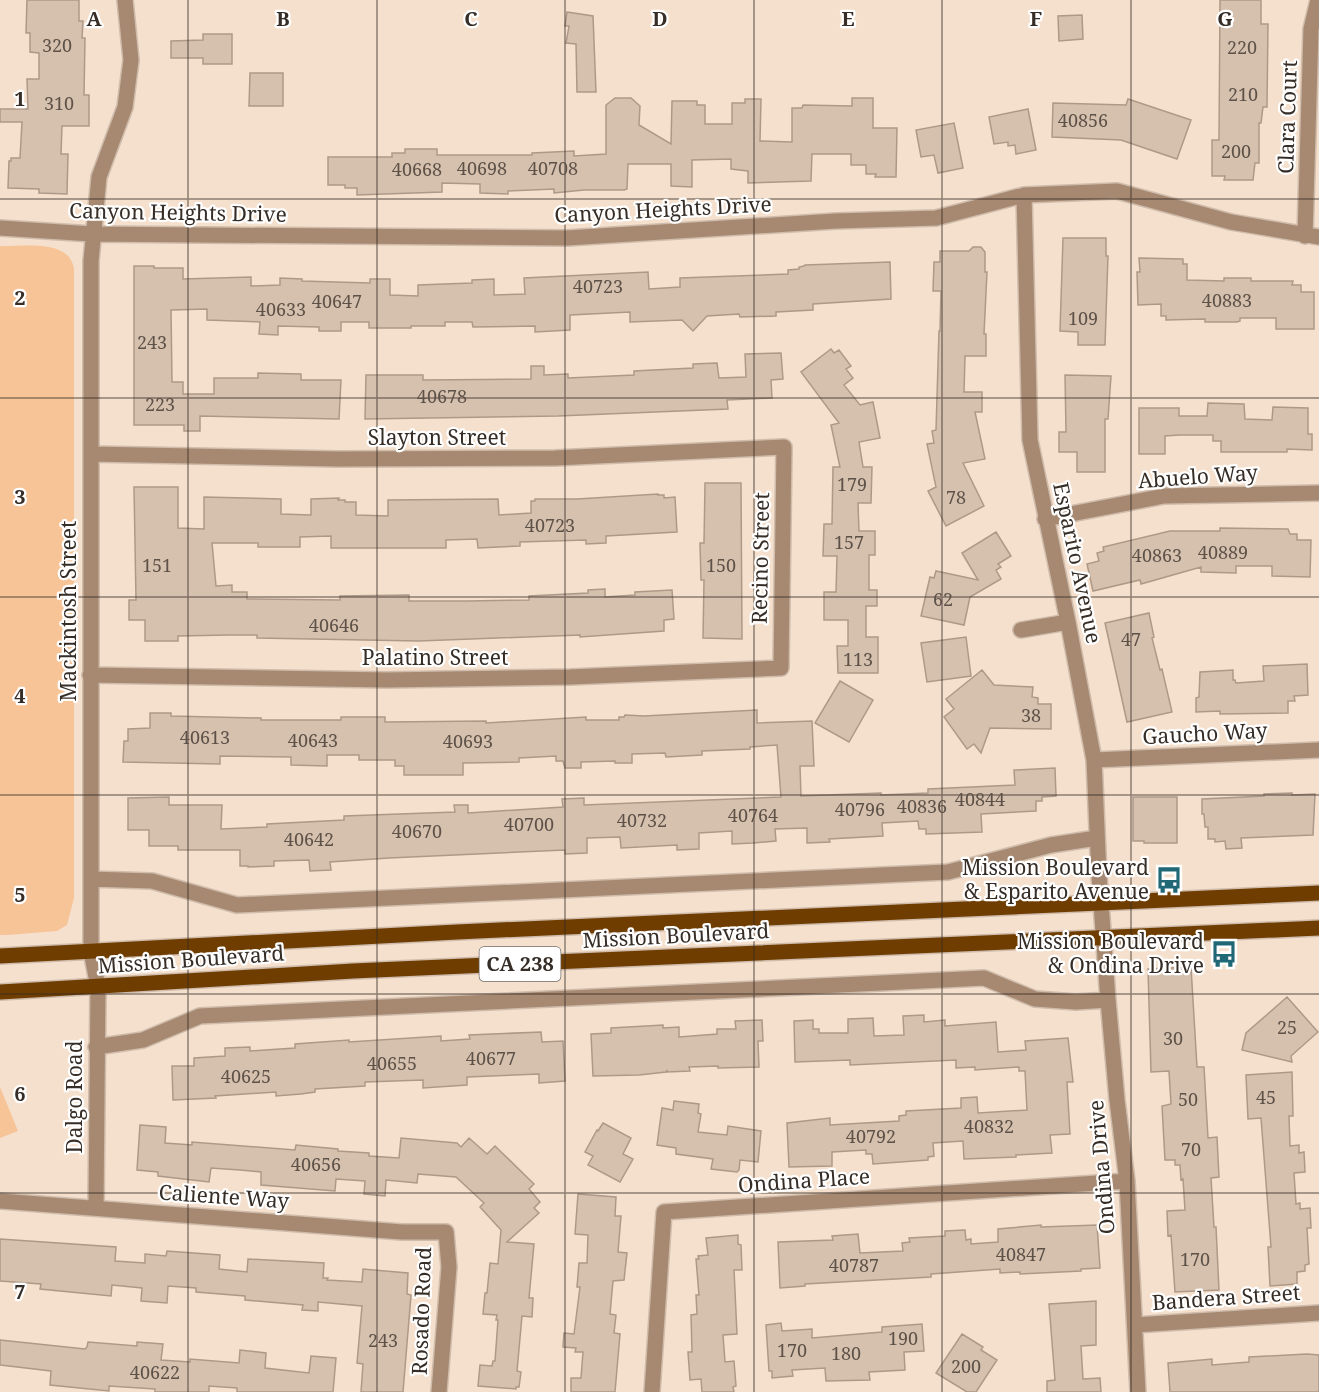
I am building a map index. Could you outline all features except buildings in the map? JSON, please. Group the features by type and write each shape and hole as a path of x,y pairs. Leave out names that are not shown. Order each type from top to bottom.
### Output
{"main road":[{"name":"Mission Boulevard","path":"0,957 457,932 1319,893"},
{"name":"Mission Boulevard","path":"0,992 344,972 1319,928"}],"street":[{"name":"Mackintosh Street","path":"98,987 91,951 92,234 99,177 124,107 131,60 125,0"},
{"name":"Clara Court","path":"1312,236 1311,29 1318,0"},
{"name":"Canyon Heights Drive","path":"0,228 92,234 567,238 836,220 936,218 1024,195 1117,191 1231,222 1312,236"},
{"name":"Esparito Avenue","path":"1024,195 1030,440 1094,760 1104,938"},
{"name":"Slayton Street","path":"91,454 337,459 555,458 784,447"},
{"name":"Recino Street","path":"781,668 784,447"},
{"name":"Abuelo Way","path":"1046,519 1164,496 1319,493"},
{"path":"1021,630 1068,622"},
{"name":"Palatino Street","path":"90,675 387,680 570,677 781,668"},
{"name":"Gaucho Way","path":"1094,760 1319,750"},
{"path":"91,879 152,881 237,905 948,872 1050,844 1097,838"},
{"name":"Ondina Drive","path":"1104,938 1117,1100 1127,1181 1138,1392"},
{"path":"96,1047 143,1040 200,1016 960,979 984,978 1035,999 1076,1002 1108,1000"},
{"name":"Dalgo Road","path":"96,1208 98,987"},
{"name":"Ondina Place","path":"652,1392 664,1212 1127,1181"},
{"name":"Caliente Way","path":"0,1201 402,1232 446,1232"},
{"name":"Rosado Road","path":"439,1392 449,1267 446,1232"},
{"name":"Bandera Street","path":"1135,1325 1319,1313"}],"shaded area":[{"path":"32,245 54,248 70,258 74,268 74,898 67,925 57,931 8,935 0,935 0,246"},
{"path":"0,1087 18,1131 0,1138"}],"place":[{"name":"Mission Boulevard & Esparito Avenue","path":"1169,880"},
{"name":"Mission Boulevard & Ondina Drive","path":"1224,954"}]}
